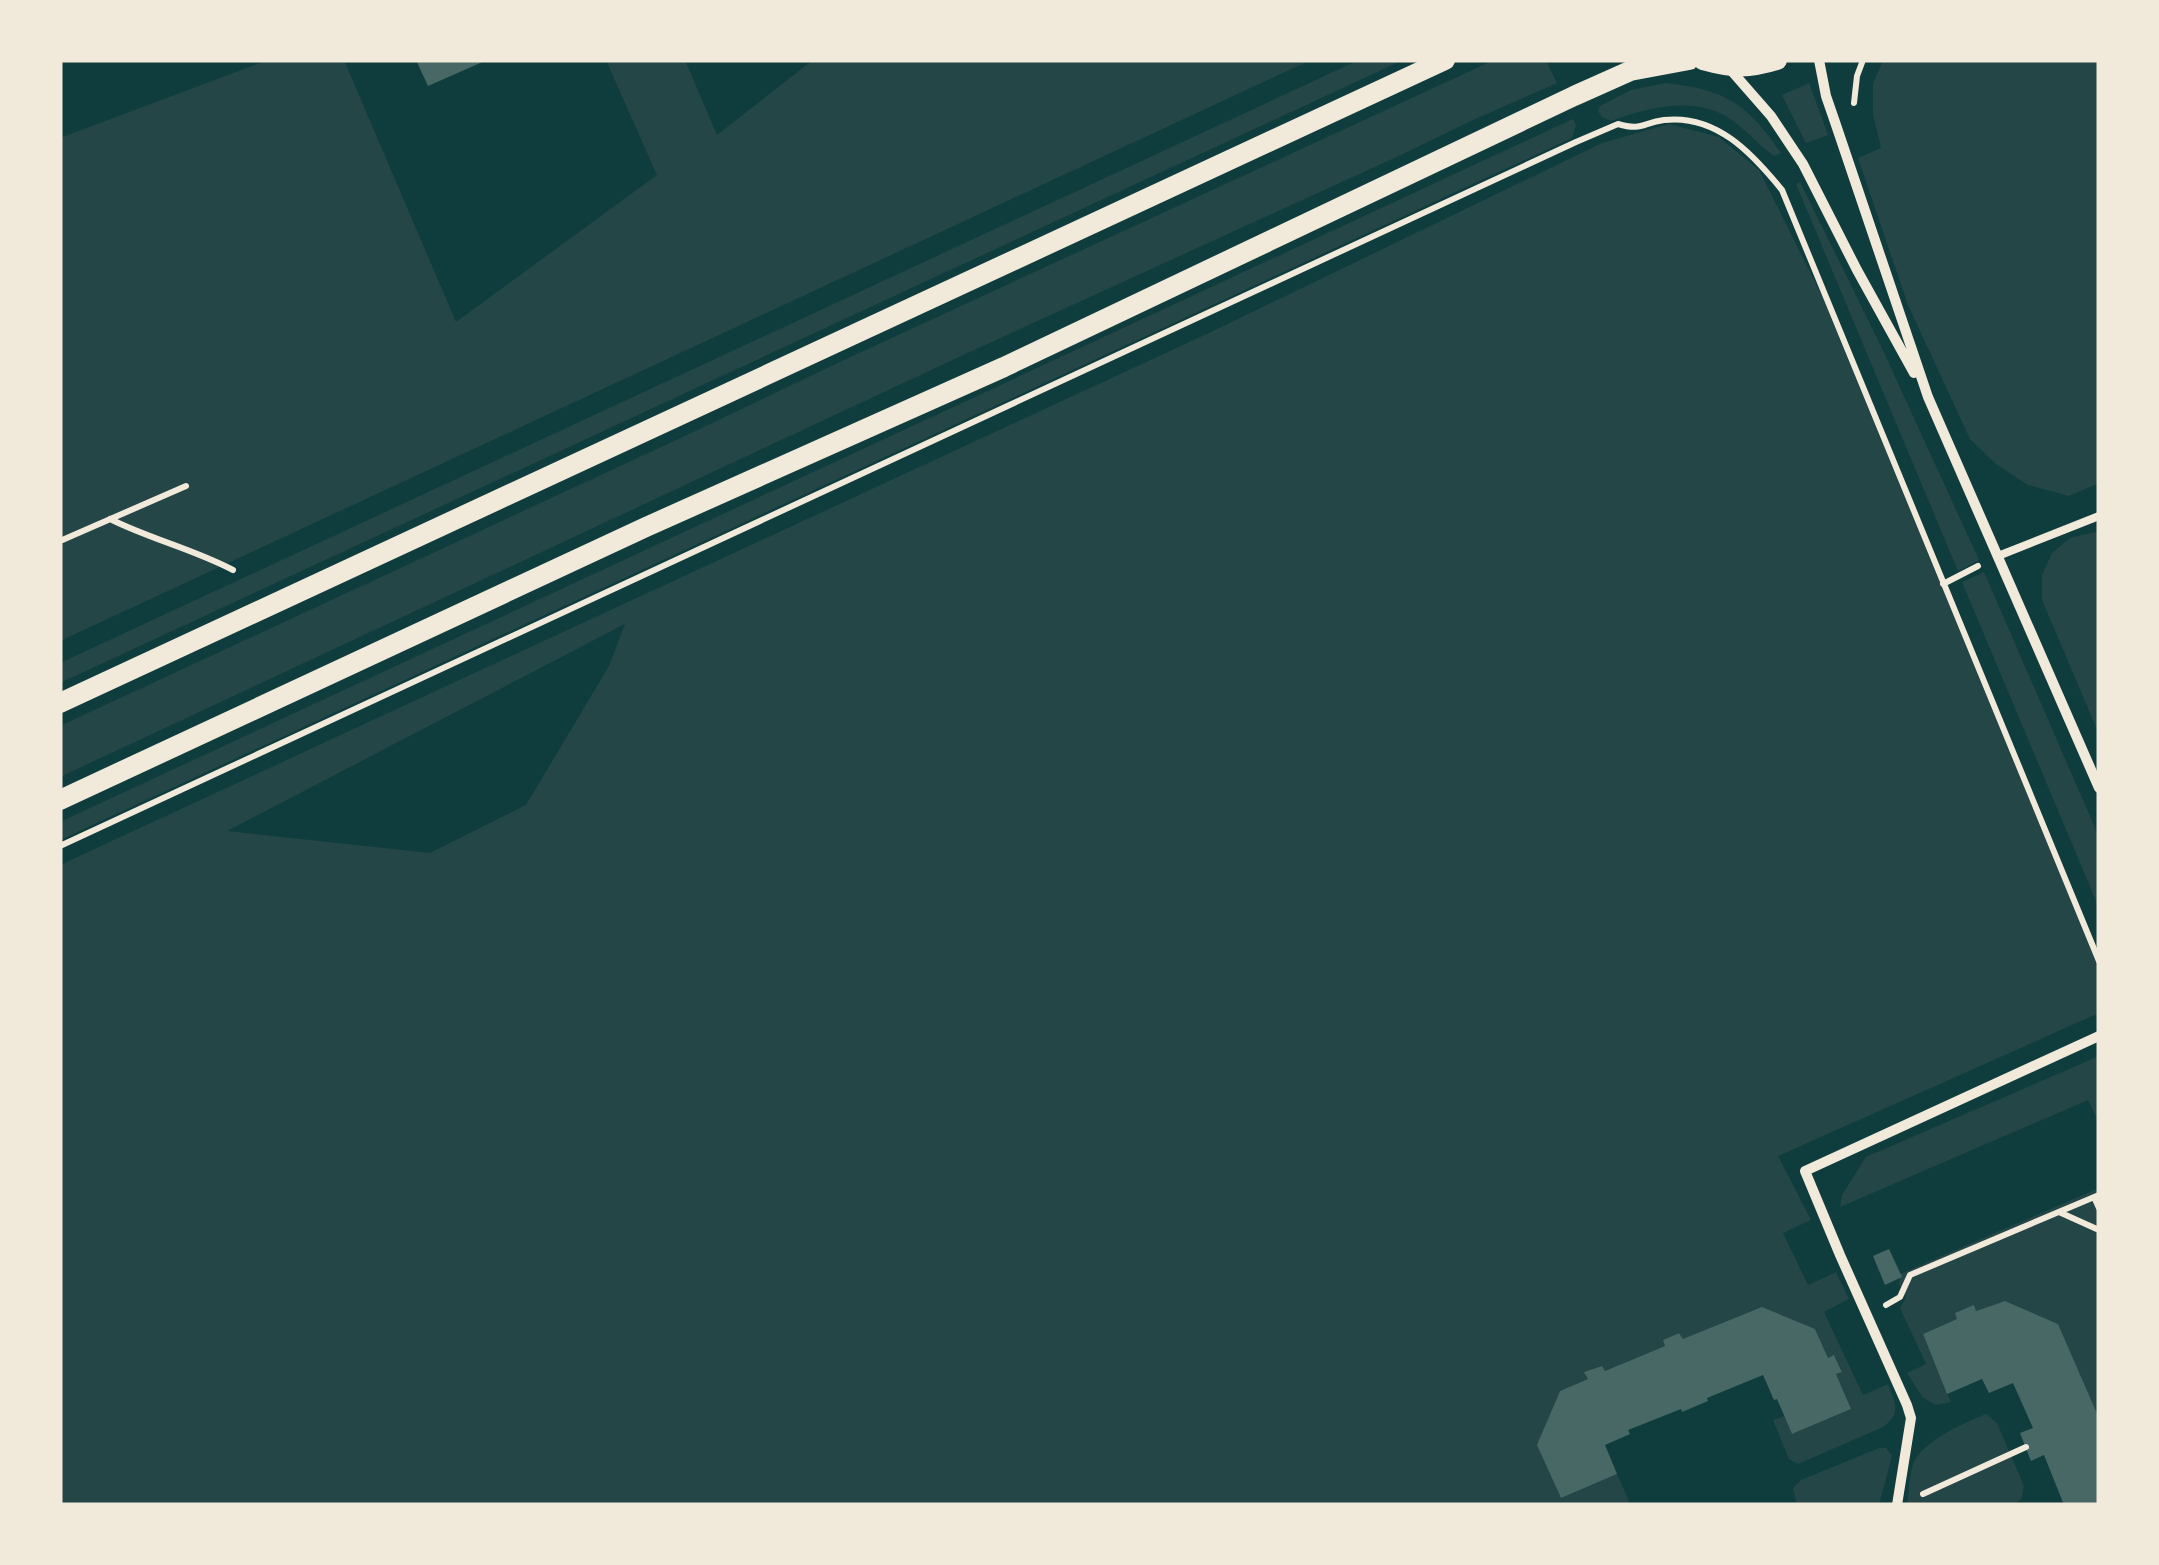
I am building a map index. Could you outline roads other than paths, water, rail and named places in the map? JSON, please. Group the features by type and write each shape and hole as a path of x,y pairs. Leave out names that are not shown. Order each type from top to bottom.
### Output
{"main road":[{"path":"60,703 1445,60"},
{"path":"60,800 646,527 1004,366 1574,96 1630,72 1688,60"},
{"path":"1703,60 1729,67 1752,67 1776,60"}],"street":[{"path":"1819,60 1826,96 1928,397 2099,788"},
{"path":"1729,67 1771,116 1803,164 1928,397"},
{"path":"1896,1505 1910,1418 1907,1404 1806,1172 2099,1036"}],"lane":[{"path":"1998,556 2099,516"}]}
